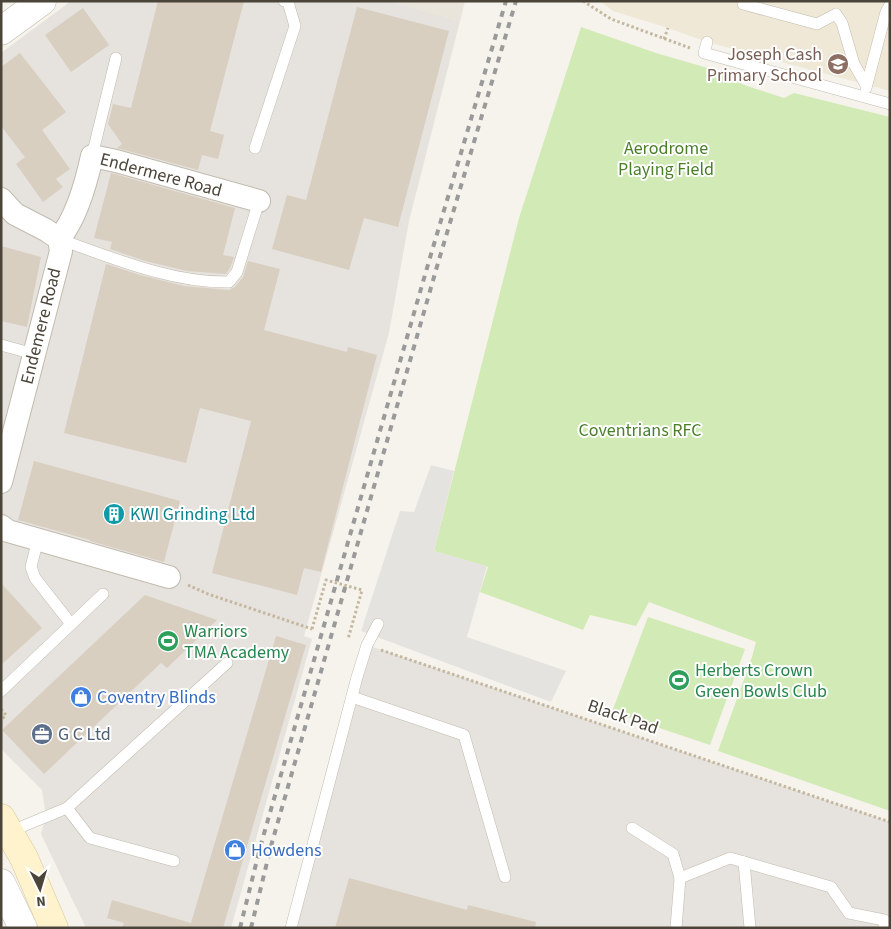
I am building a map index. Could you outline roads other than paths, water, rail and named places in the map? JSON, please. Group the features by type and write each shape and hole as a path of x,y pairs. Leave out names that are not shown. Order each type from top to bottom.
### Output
{"main road":[{"path":"5,825 24,858 54,928"}],"street":[{"path":"1,31 42,1"},
{"name":"Endermere Road","path":"59,239 67,230 86,179 92,156 259,201"},
{"path":"1,198 15,214 59,239"},
{"name":"Endemere Road","path":"1,482 5,453 61,251 59,239"},
{"path":"1,526 8,531 169,577"},
{"path":"1,883 23,928"}],"lane":[{"path":"255,148 294,26 288,2 284,1"},
{"path":"743,4 817,24 836,14 842,23 854,64 865,91"},
{"path":"865,91 886,12 890,6"},
{"path":"706,48 865,91 890,104"},
{"path":"92,156 116,58"},
{"path":"59,239 105,256 156,271 210,282 229,282 237,272 259,201"},
{"path":"1,346 34,354"},
{"path":"38,539 31,567 35,578 71,624"},
{"path":"1,692 103,594"},
{"path":"291,928 352,697 367,645 378,624"},
{"path":"5,825 67,808 227,663"},
{"path":"352,697 464,735 505,877"},
{"path":"67,808 90,838 174,861"},
{"path":"632,828 672,854 680,878 676,928"},
{"path":"680,878 730,858 830,886 849,913 884,920 885,928"},
{"path":"744,862 750,928"}],"railway":[{"path":"240,928 261,844 506,1"},
{"path":"251,928 271,846 438,263 516,1"}],"place":[{"name":"Joseph Cash Primary School","path":"838,64"},
{"name":"KWI Grinding Ltd","path":"114,514"},
{"name":"Warriors TMA Academy","path":"168,641"},
{"name":"Herberts Crown Green Bowls Club","path":"679,680"},
{"name":"Coventry Blinds","path":"81,697"},
{"name":"G C Ltd","path":"42,734"},
{"name":"Howdens","path":"235,850"}],"park label":[{"name":"Aerodrome Playing Field","path":"666,158"},
{"name":"Coventrians RFC","path":"640,430"}]}
